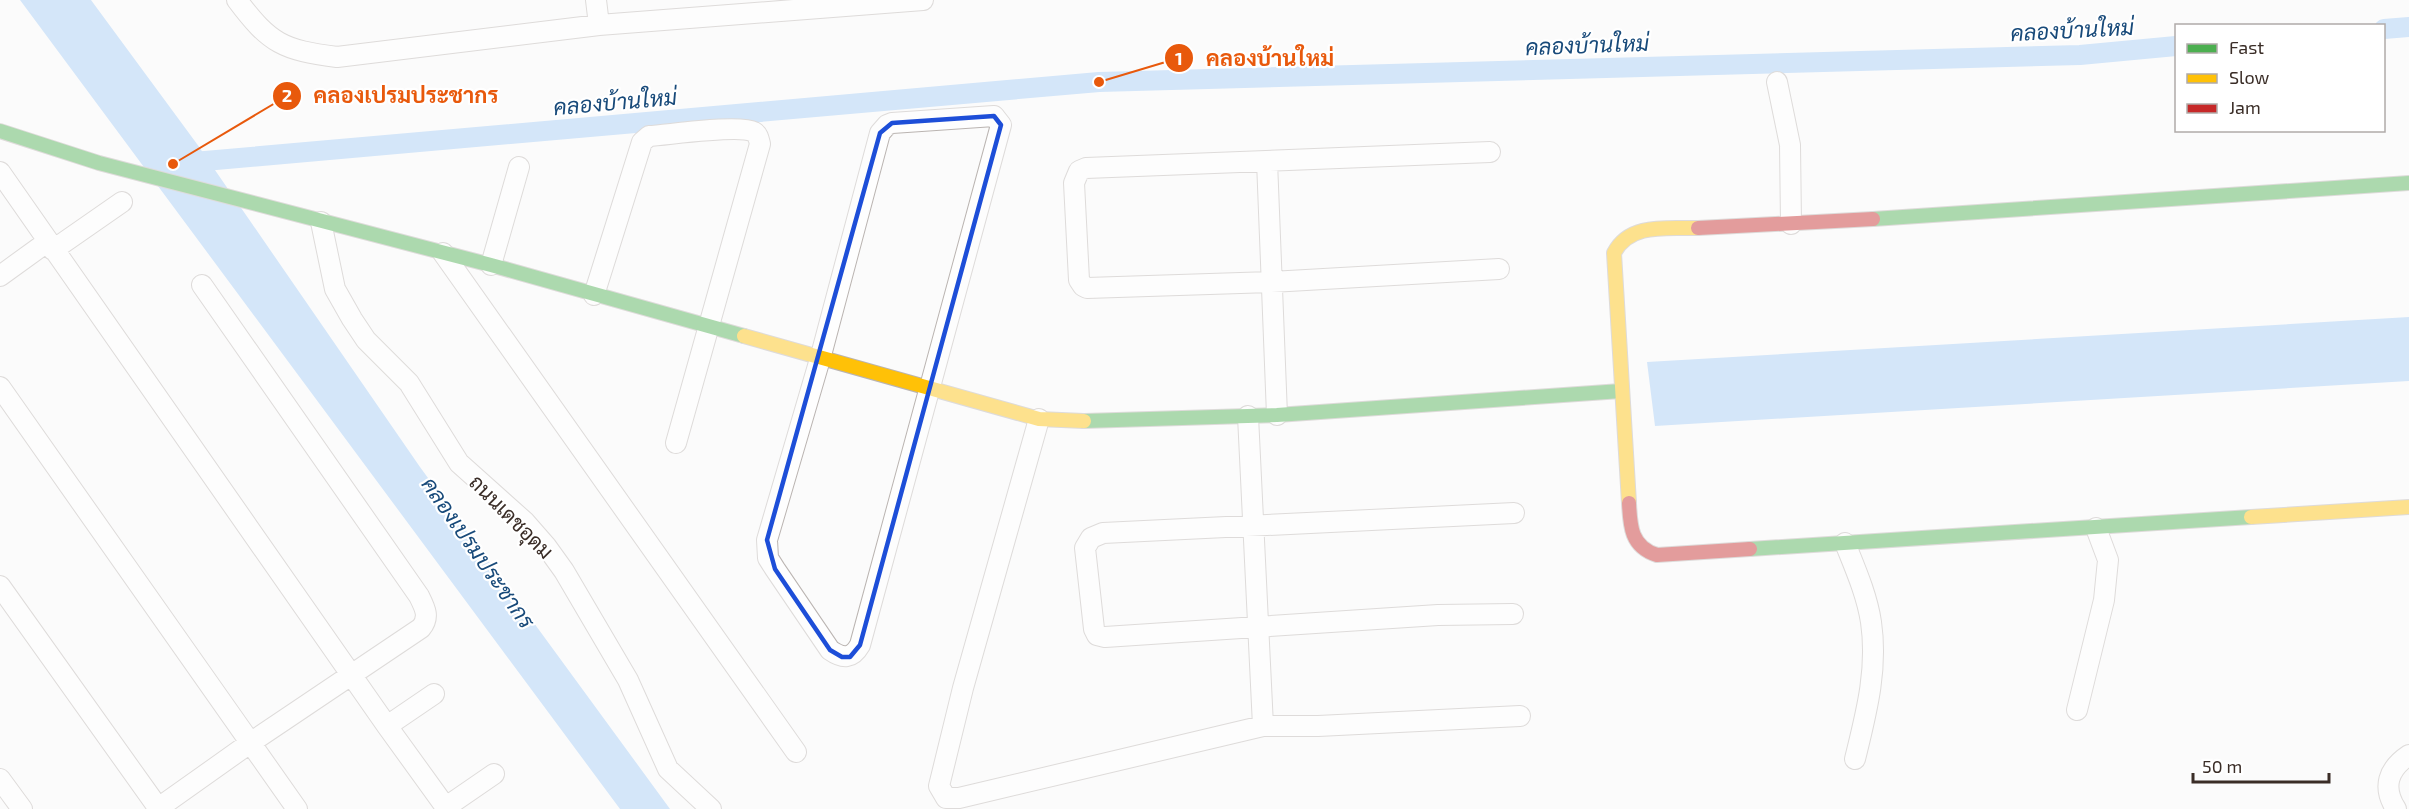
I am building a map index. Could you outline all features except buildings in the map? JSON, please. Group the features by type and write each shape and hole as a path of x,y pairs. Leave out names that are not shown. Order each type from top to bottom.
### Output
{"street":[{"path":"237,0 254,22 276,42 306,53 337,57 599,25 923,0"},
{"path":"596,0 599,25"},
{"path":"1777,82 1790,145 1791,224"},
{"path":"993,116 1001,125 928,388 860,645 850,657 842,657 830,650 775,570 766,550 880,133 892,123 993,116"},
{"path":"594,295 642,142 649,136 734,129 754,132 760,144 676,443"},
{"path":"0,131 99,164 490,265 1039,419 1101,422 1277,415 1621,392"},
{"path":"1490,152 1086,168 1079,171 1074,183 1079,280 1087,288 1271,282 1499,269"},
{"path":"1267,161 1277,415"},
{"path":"490,265 519,167"},
{"path":"0,172 351,675 447,808 494,774"},
{"path":"2409,183 1791,224 1640,230 1628,235 1618,243 1614,253 1630,523 1640,549 1657,555 2409,507"},
{"path":"0,276 122,202"},
{"name":"ถนนเดชอุดม","path":"321,222 335,289 352,319 366,340 409,383 459,463 525,522 546,546 564,571 628,681 668,769 711,809"},
{"path":"443,253 796,752"},
{"path":"0,586 158,809 250,743 421,628 426,622 425,609 372,528 202,285"},
{"path":"0,387 297,809"},
{"path":"1248,416 1263,726"},
{"path":"1039,419 963,688 939,786 946,798 959,798 1263,726 1318,726 1520,716"},
{"path":"1513,614 1438,615 1100,636 1094,629 1085,548 1091,538 1103,533 1514,513"},
{"path":"2077,710 2104,600 2108,560 2097,528"},
{"path":"1845,543 1866,602 1873,642 1871,692 1855,759"},
{"path":"387,726 434,694"},
{"path":"2396,809 2387,786 2391,771 2409,755"},
{"path":"0,779 22,809"}],"highlighted area":[{"path":"994,116 1001,125 860,645 850,657 842,657 830,650 775,569 767,540 880,133 892,123"}],"water":[{"path":"20,0 91,0 197,144 420,467 670,809 620,809"},
{"path":"2409,317 2409,381 1655,426 1647,362"}],"waterway":[{"name":"คลองบ้านใหม่","path":"2385,29 2409,27"},
{"name":"คลองบ้านใหม่","path":"182,163 1099,82 2080,55 2175,46"}],"traffic: fast":[{"path":"0,131 99,163 491,265 744,336"},
{"path":"1873,219 2409,183"},
{"path":"1084,421 1277,415 1621,391"},
{"path":"1750,549 2251,517"}],"traffic: slow":[{"path":"1629,503 1614,253 1621,243 1640,232 1662,228 1698,228"},
{"path":"744,336 1039,419 1084,421"},
{"path":"2251,517 2409,507"}],"traffic: jam":[{"path":"1698,228 1873,219"},
{"path":"1629,503 1631,527 1637,541 1642,547 1657,555 1750,549"}],"place":[{"name":"คลองบ้านใหม่","path":"1099,82"},
{"name":"คลองเปรมประชากร","path":"173,164"}]}
